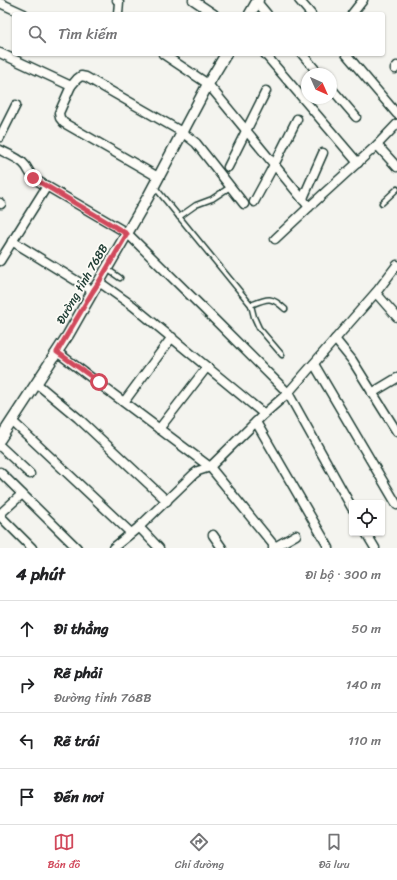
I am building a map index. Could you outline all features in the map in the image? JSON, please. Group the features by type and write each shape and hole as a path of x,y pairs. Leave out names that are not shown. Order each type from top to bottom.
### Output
{"street":[{"path":"117,0 119,2 118,12"},
{"path":"192,0 211,12"},
{"path":"299,0 309,12"},
{"path":"354,12 363,0"},
{"path":"251,12 257,1 265,12"},
{"path":"0,3 20,12"},
{"path":"0,53 72,86"},
{"path":"166,56 208,84 309,207"},
{"name":"Đường tỉnh 768B","path":"0,439 57,352 107,269 225,56"},
{"path":"267,56 358,163"},
{"path":"304,56 314,68"},
{"path":"348,56 397,114"},
{"path":"158,177 64,123 60,118 59,113 77,79 81,76 86,77 182,132 196,143 244,204"},
{"path":"228,167 266,91"},
{"path":"337,95 356,117"},
{"path":"0,137 16,105"},
{"path":"254,202 297,119"},
{"path":"275,239 358,163 397,124"},
{"path":"377,145 397,167"},
{"path":"0,150 21,161 33,178 127,234 288,393 349,503"},
{"path":"303,200 323,153"},
{"path":"0,261 47,186"},
{"path":"12,241 93,291"},
{"path":"113,548 140,527 194,474 210,467 264,414 288,393 376,293 397,265"},
{"path":"99,282 133,306 172,337 264,414"},
{"path":"376,293 397,317"},
{"path":"124,402 172,337"},
{"path":"335,339 352,360 397,432"},
{"path":"57,352 210,467 275,548 296,535"},
{"path":"314,364 397,505"},
{"path":"159,429 207,367"},
{"path":"372,393 397,378"},
{"path":"36,383 78,418 167,501"},
{"path":"12,422 131,534"},
{"path":"256,422 329,548"},
{"path":"0,446 30,474"},
{"path":"0,472 77,548"},
{"path":"22,494 0,515 32,548"},
{"path":"140,527 159,548"},
{"path":"213,535 222,548"},
{"path":"368,536 375,548"}],"lane":[{"path":"153,186 251,305 259,328 282,355"},
{"path":"179,217 196,205 212,199 230,186"},
{"path":"382,203 397,189"},
{"path":"107,269 120,278"},
{"path":"251,305 270,299 280,304 285,309"}],"route":[{"path":"33,178 127,234 57,352 99,382"}]}
